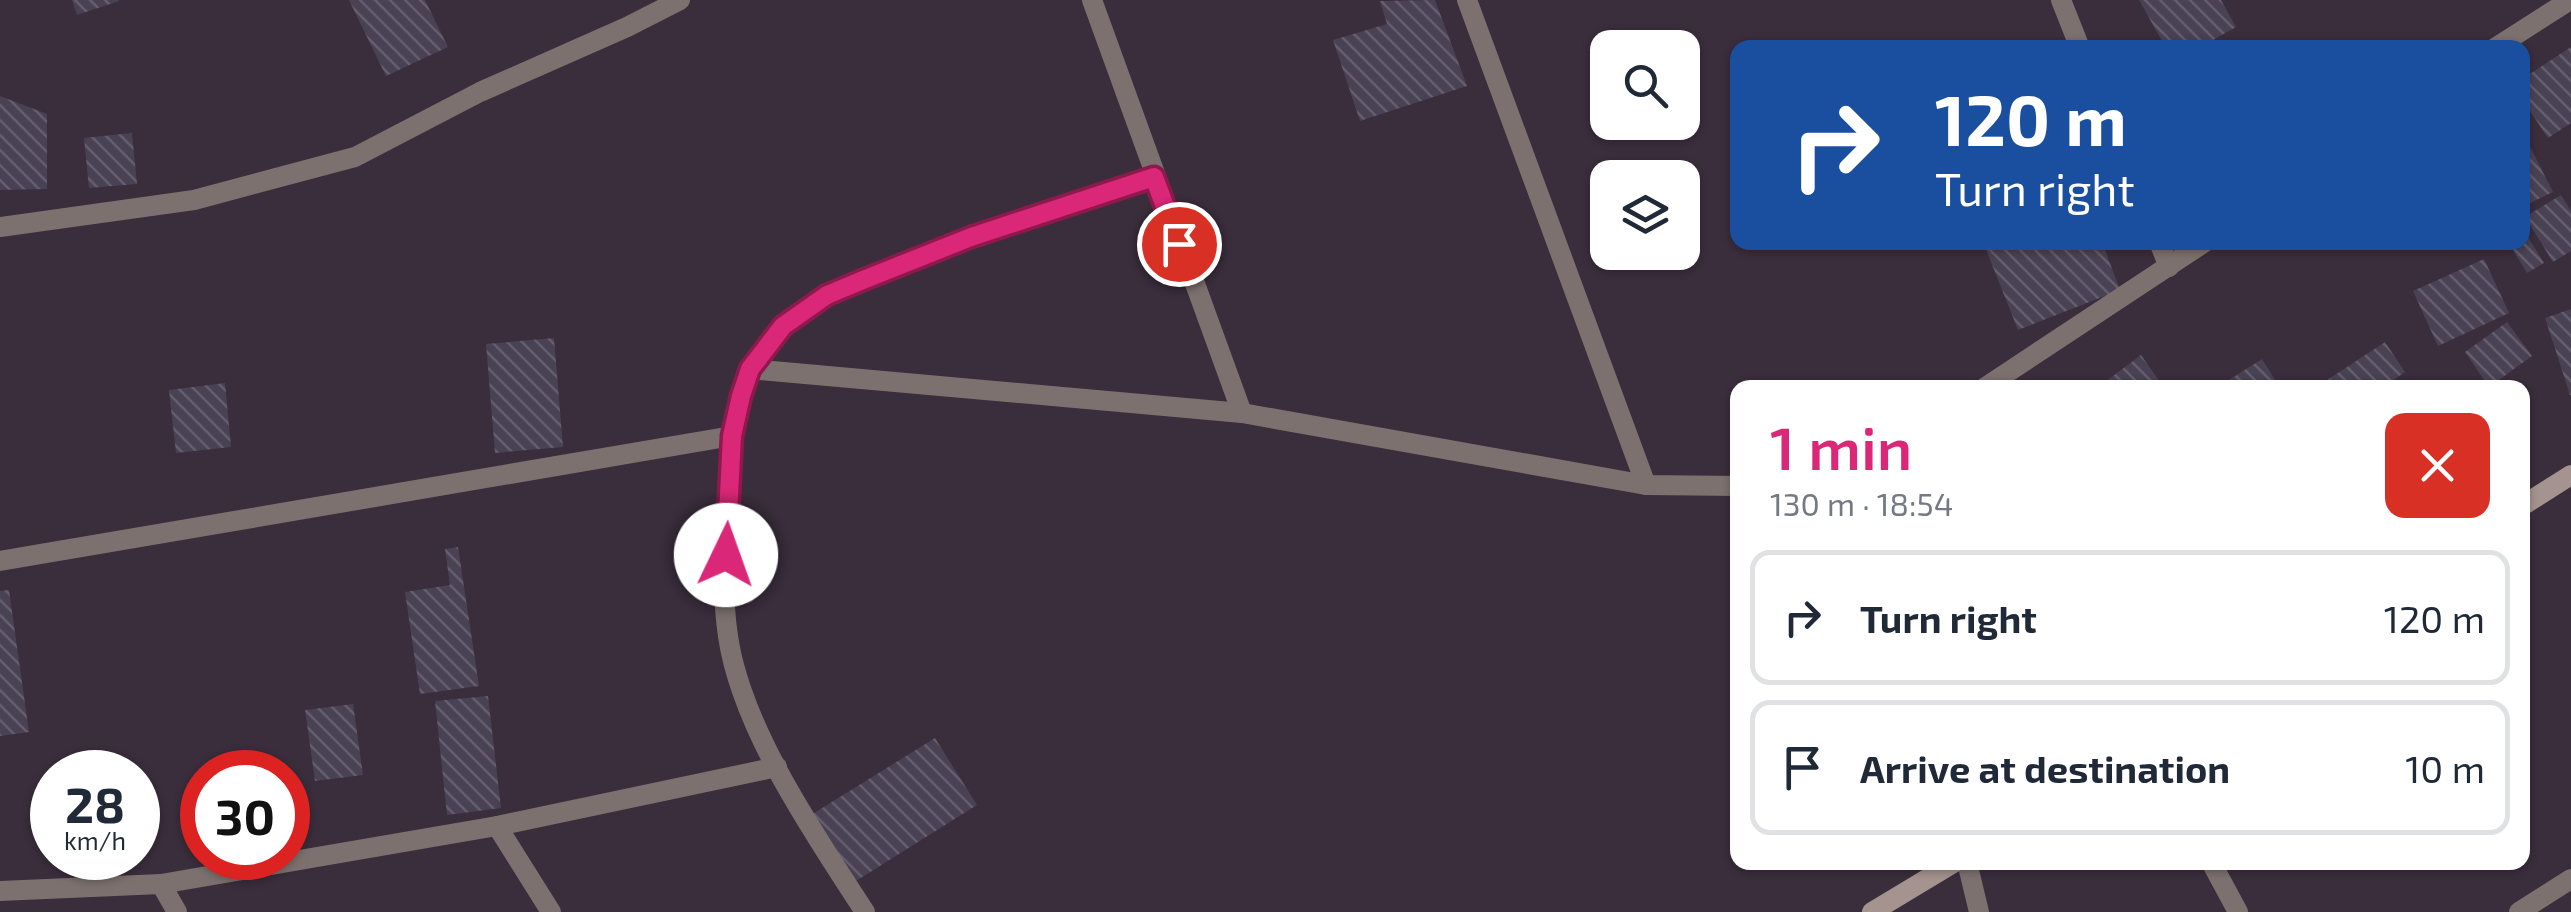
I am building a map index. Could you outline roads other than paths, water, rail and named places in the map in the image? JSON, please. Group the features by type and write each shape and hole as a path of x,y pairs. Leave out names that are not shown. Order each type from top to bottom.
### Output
{"main road":[{"path":"2530,501 2571,475"},
{"path":"1872,912 1942,870"}],"street":[{"path":"0,227 194,200 356,157 480,92 680,0"},
{"path":"1092,0 1242,413"},
{"path":"1467,0 1646,485"},
{"path":"2061,0 2077,40"},
{"path":"2508,40 2570,0"},
{"path":"865,912 777,768 745,699 728,641 723,595 732,436 750,369 783,326 827,295 971,237 1154,177"},
{"path":"2162,250 2169,267"},
{"path":"1996,380 2193,250"},
{"path":"750,369 1242,413 1646,485 1730,486"},
{"path":"0,561 732,436"},
{"path":"0,892 161,884 496,826 777,768"},
{"path":"496,826 551,912"},
{"path":"1969,870 1979,912"},
{"path":"2215,870 2238,912"},
{"path":"2519,912 2571,879"},
{"path":"161,884 177,912"}]}
